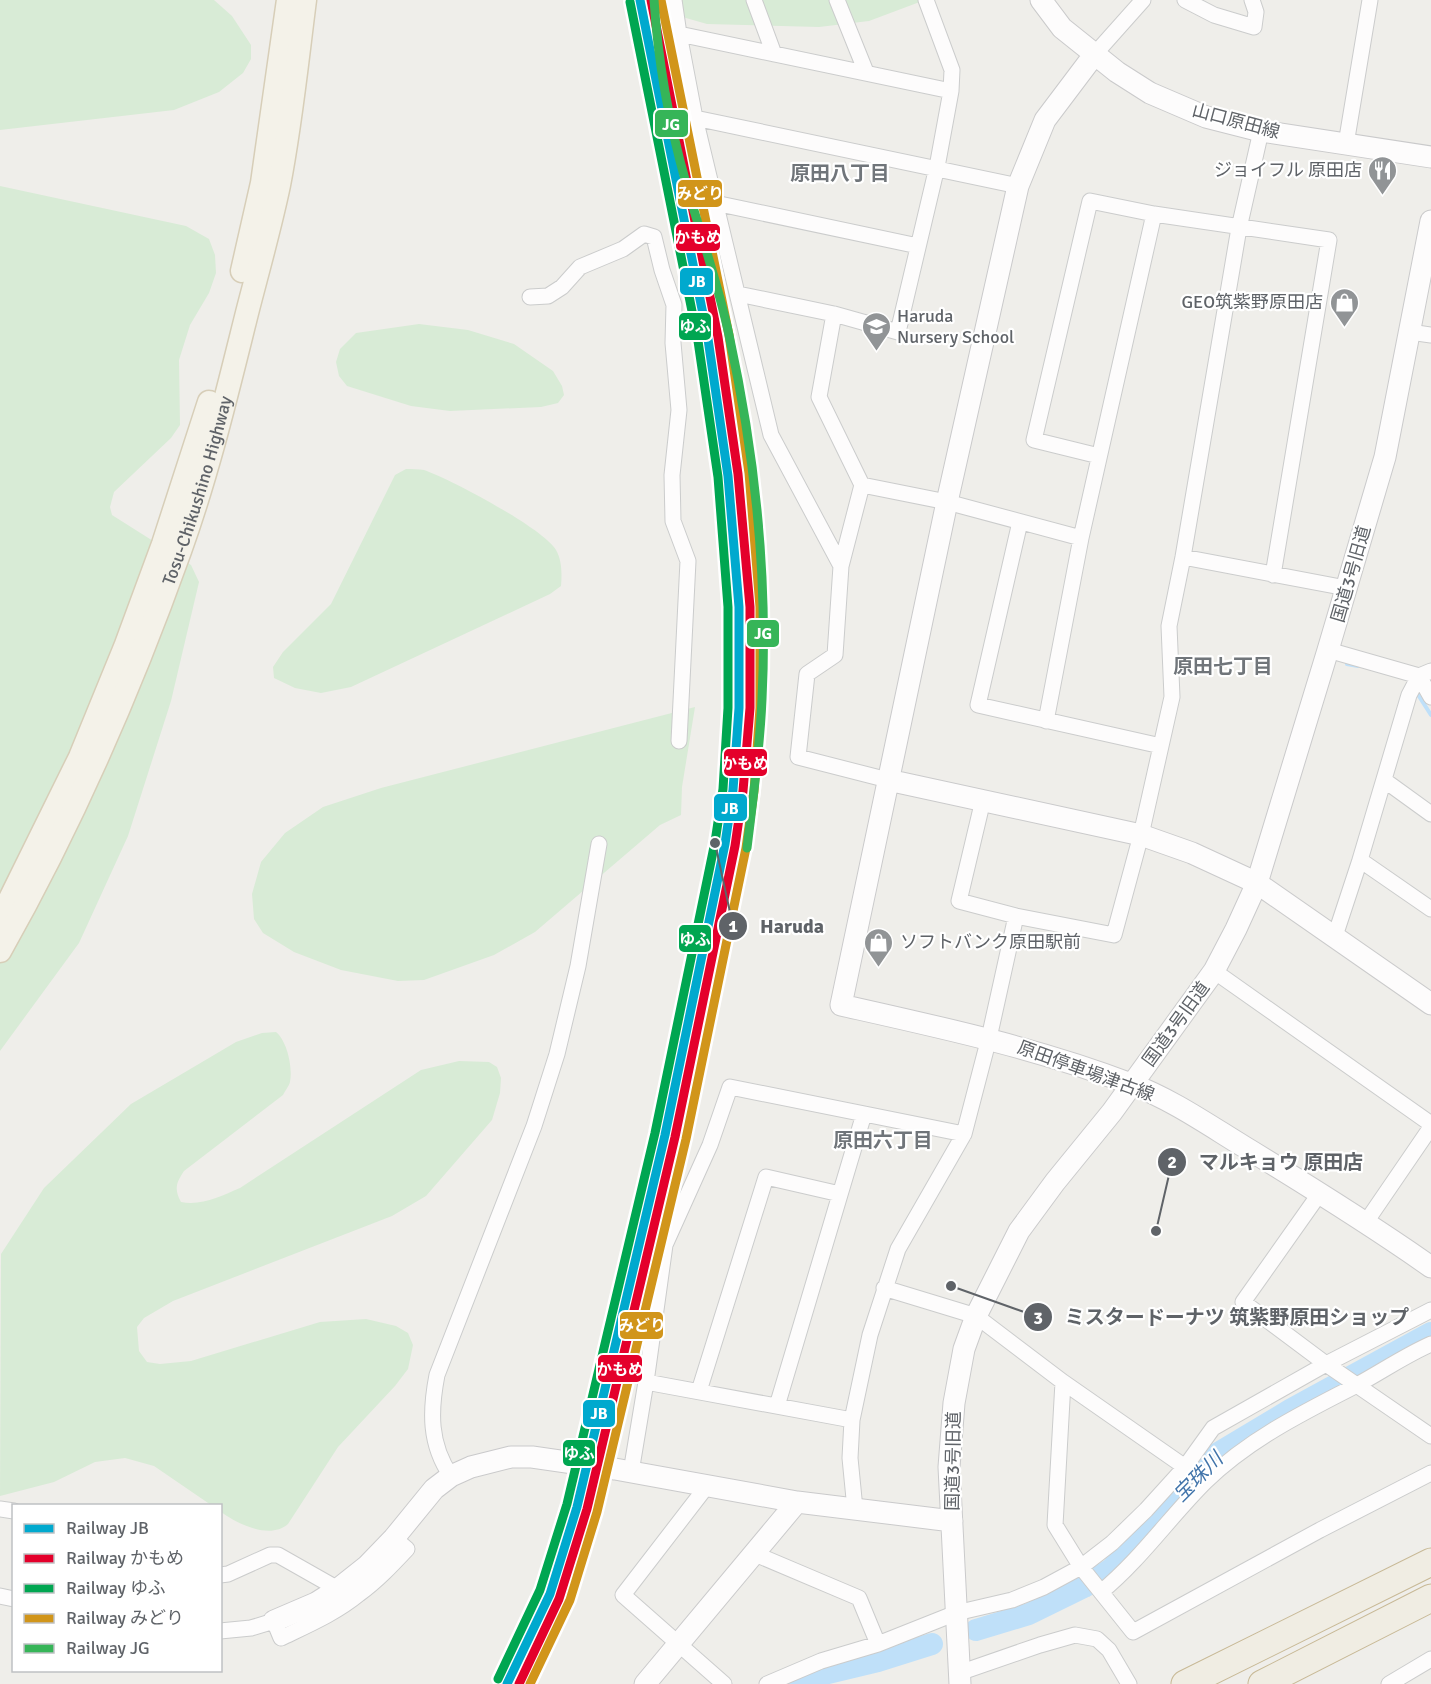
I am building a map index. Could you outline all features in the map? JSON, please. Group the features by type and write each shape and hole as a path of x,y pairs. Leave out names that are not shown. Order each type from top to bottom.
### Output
{"highway":[{"path":"1185,1684 1419,1587"},
{"path":"1214,1684 1419,1587"},
{"path":"1262,1684 1419,1587"},
{"path":"1298,1684 1419,1587"}],"main road":[{"name":"Tosu-Chikushino Highway","path":"0,919 80,758 125,647 163,544 206,415 262,183 288,0"},
{"name":"Tosu-Chikushino Highway","path":"0,951 58,842 95,763 181,549 221,418 279,185 305,0"}],"street":[{"path":"674,0 695,118 771,435 841,566"},
{"path":"754,0 774,54"},
{"path":"837,0 866,72"},
{"path":"738,294 834,314 898,332 951,91 952,70 926,0"},
{"name":"山口原田線","path":"1041,0 1062,28 1094,55 1150,93 1206,117 1262,131 1431,157"},
{"path":"888,780 1018,186 1045,120 1063,93 1143,0"},
{"path":"1185,0 1214,15 1254,27 1256,12 1252,0"},
{"path":"1346,144 1370,0"},
{"path":"679,34 951,91"},
{"path":"695,118 1018,186"},
{"path":"983,800 959,900 1016,916 1114,935 1141,835 1172,697 1169,626 1183,557 1239,228 1262,131"},
{"path":"1100,456 1034,440 1090,201 1239,228 1329,240 1273,575"},
{"path":"715,203 918,246"},
{"path":"1046,721 1081,538 1154,214"},
{"name":"国道3号旧道","path":"274,1621 316,1603 367,1566 394,1538 434,1489 451,1476 471,1467 511,1457 532,1457 623,1471 797,1502 952,1521 949,1467 954,1403 964,1349 976,1316 1019,1231 1054,1182 1112,1112 1214,971 1257,883 1421,334 1431,221"},
{"path":"530,297 548,296 562,287 580,267 623,249 644,234 654,237 674,305 673,343 679,410 672,475 673,521 688,561 679,741"},
{"path":"834,314 819,397 862,484 841,566 835,655 807,674 798,758 1141,835 1192,853 1257,883 1431,1004"},
{"path":"862,484 947,502 1081,538"},
{"path":"1020,522 978,705 1161,746"},
{"path":"1183,557 1346,588"},
{"path":"1328,650 1425,674"},
{"path":"1425,674 1431,697"},
{"path":"1335,936 1409,695 1425,674"},
{"name":"原田停車場津古線","path":"888,780 841,1005 989,1038 1132,1084 1171,1102 1320,1193 1431,1267"},
{"path":"1384,780 1431,814"},
{"path":"451,1476 444,1467 436,1447 432,1425 431,1403 437,1375 534,1126 557,1054 578,966 599,844"},
{"path":"1360,860 1431,909"},
{"path":"855,1509 850,1458 852,1420 870,1335 898,1249 964,1134 989,1038 1016,916"},
{"path":"1214,971 1429,1133 1366,1222"},
{"path":"623,1471 646,1382 665,1245 710,1146 730,1087 964,1134"},
{"path":"777,1406 864,1114"},
{"path":"699,1391 766,1176 840,1194"},
{"path":"1320,1193 1243,1302 1326,1364 1431,1436"},
{"path":"884,1288 976,1316 1063,1382 1185,1467"},
{"path":"767,1684 821,1660 878,1644 956,1613 1012,1600 1044,1587 1081,1567 1112,1543 1146,1510 1185,1467 1213,1428 1326,1364 1431,1310"},
{"path":"1101,1593 1129,1567 1205,1482 1241,1452 1281,1424 1356,1385 1408,1354 1431,1344"},
{"path":"646,1382 852,1420"},
{"path":"1063,1382 1055,1526 1081,1567 1132,1632 1431,1473"},
{"path":"707,1486 623,1594 724,1684"},
{"path":"645,1684 797,1502"},
{"path":"952,1521 960,1678 1040,1645 1075,1635 1097,1639 1109,1650 1129,1684"},
{"path":"222,1631 251,1628 274,1621 281,1638 326,1616 358,1595 385,1573 407,1549 394,1538"},
{"path":"755,1554 859,1598 878,1644"},
{"path":"222,1575 270,1555 278,1556 338,1589"},
{"path":"1389,1684 1431,1659"}],"green space":[{"path":"0,0 214,0 232,16 251,45 251,59 243,73 219,92 174,110 0,130"},
{"path":"638,0 925,0 869,21 819,27 707,24 658,10"},
{"path":"0,186 186,226 209,239 215,255 216,273 209,293 190,325 179,360 180,425 171,438 114,492 110,507 112,515 191,565 199,582 171,701 128,836 79,943 0,1051"},
{"path":"419,324 468,330 514,344 553,371 562,386 564,395 558,403 541,407 450,411 411,406 347,386 339,376 336,362 340,349 356,333"},
{"path":"406,469 424,470 454,483 534,529 558,554 561,586 550,594 351,687 321,693 295,688 274,678 273,667 283,652 331,604 395,475"},
{"path":"695,707 682,787 681,815 660,825 535,932 494,955 424,980 398,981 341,970 294,952 263,933 254,919 252,894 261,862 285,833 323,807 381,788"},
{"path":"276,1032 283,1042 291,1069 288,1087 283,1095 184,1171 177,1186 181,1202 196,1203 240,1188 421,1070 459,1061 489,1062 497,1067 501,1078 500,1093 492,1120 426,1196 392,1216 173,1301 144,1318 137,1327 139,1351 147,1362 160,1364 191,1361 320,1322 366,1319 396,1326 408,1333 413,1345 408,1369 338,1447 288,1524 281,1529 263,1530 236,1521 222,1513 222,1504 210,1504 154,1466 125,1458 95,1462 54,1482 0,1496 1,1254 44,1188 131,1104 236,1042 262,1033"}],"waterway":[{"path":"1347,664 1358,666"},
{"path":"1415,690 1431,715"},
{"name":"宝珠川","path":"976,1630 1029,1614 1084,1587 1111,1569 1191,1485 1215,1455 1290,1410 1431,1333"},
{"name":"宝珠川","path":"797,1684 932,1644"}],"railway":[{"path":"745,859 747,848"}],"rail line":[{"name":"JB","path":"507,1684 550,1594 577,1507 665,1135 725,844 733,790 739,708 739,607 728,476 708,339 640,0"},
{"name":"かもめ","path":"519,1684 559,1599 587,1509 675,1137 735,846 743,791 750,708 750,607 738,474 718,337 651,0"},
{"name":"JG","path":"654,0 661,69 674,138 720,296 729,335 746,425 758,516 763,608 762,699 747,848"},
{"name":"みどり","path":"530,1684 570,1600 597,1512 686,1139 746,848 754,791 760,708 760,607 749,473 729,335 661,0"},
{"name":"ゆふ","path":"498,1679 540,1590 567,1504 655,1133 715,842 723,789 728,708 728,607 718,477 698,341 630,2"}],"place":[{"name":"ジョイフル 原田店","path":"1383,196"},
{"name":"GEO筑紫野原田店","path":"1344,328"},
{"name":"Haruda Nursery School","path":"876,352"},
{"name":"Haruda","path":"715,843"},
{"name":"ソフトバンク原田駅前","path":"879,968"},
{"name":"マルキョウ 原田店","path":"1156,1231"},
{"name":"ミスタードーナツ 筑紫野原田ショップ","path":"951,1286"}],"district":[{"name":"原田八丁目","path":"840,173"},
{"name":"原田七丁目","path":"1223,666"},
{"name":"原田六丁目","path":"883,1140"}]}
